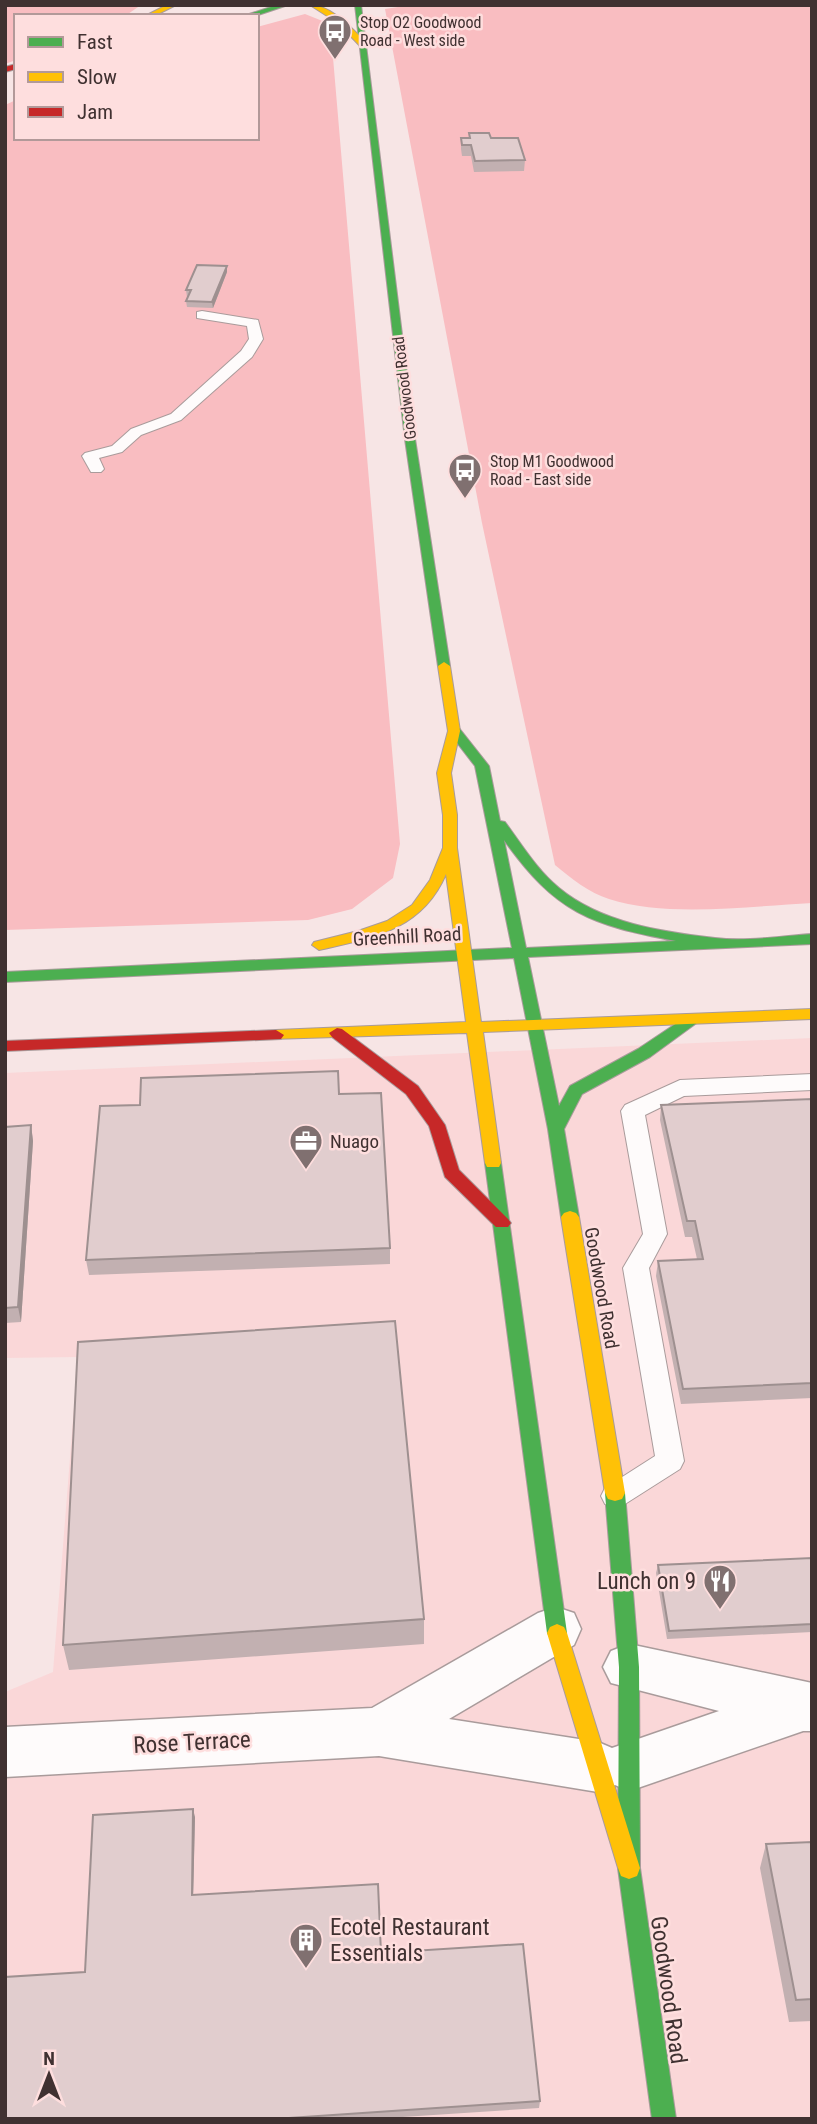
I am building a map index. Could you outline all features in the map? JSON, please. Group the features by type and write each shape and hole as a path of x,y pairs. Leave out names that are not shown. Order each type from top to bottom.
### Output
{"main road":[{"path":"161,10 184,5"},
{"path":"253,14 285,5"},
{"path":"313,5 340,22 363,44"},
{"name":"Goodwood Road","path":"362,7 363,44 410,439 454,731 444,773 450,815 450,848 556,1629 613,1767 664,2119"},
{"name":"Goodwood Road","path":"454,731 482,766 493,815 556,1129 615,1496 629,1667 613,1767 629,1868"},
{"path":"493,815 535,873 568,902 607,920 715,943"},
{"path":"200,967 341,940 365,934 405,916 426,900 450,848"},
{"name":"Greenhill Road","path":"5,976 812,939"},
{"path":"5,1046 812,1014"},
{"path":"556,1129 576,1090 644,1053 694,1019"},
{"path":"337,1033 412,1090 437,1125 451,1173 502,1223"}],"street":[{"name":"Rose Terrace","path":"379,1732 556,1629"},
{"name":"Rose Terrace","path":"629,1667 807,1707"},
{"name":"Rose Terrace","path":"5,1752 379,1732 613,1767 807,1707"}],"lane":[{"path":"96,469 90,456 117,449 136,432 176,417 247,354 256,339 253,323 202,315"},
{"path":"615,1496 670,1461 636,1268 655,1234 633,1111 680,1088 812,1082"}],"shaded area":[{"path":"5,5 141,5 128,14 14,14 14,61 5,64"},
{"path":"411,5 812,5 812,903 709,909 632,905 594,893 555,865 482,523 385,9"},
{"path":"305,14 325,22 331,34 400,844 393,878 352,909 308,920 5,930 5,105 14,101 14,140 259,140 259,26"},
{"path":"812,1038 812,2119 5,2119 5,1692 53,1672 78,1357 5,1358 5,1073"}],"building":[{"path":"469,133 489,133 491,138 518,138 525,160 475,161 471,145 462,145 461,138 470,138"},
{"path":"197,265 227,266 212,302 186,301 191,290 186,290"},
{"path":"338,1071 339,1094 381,1093 390,1248 86,1260 100,1106 140,1105 141,1078"},
{"path":"812,1099 812,1383 683,1389 658,1261 703,1259 695,1221 687,1221 661,1105"},
{"path":"31,1125 18,1307 5,1308 5,1127"},
{"path":"395,1321 424,1619 63,1645 78,1342"},
{"path":"812,1558 812,1624 669,1631 658,1565"},
{"name":"Ecotel Restaurant Essentials","path":"193,1809 192,1895 378,1884 381,1953 523,1944 540,2101 274,2119 5,2119 5,1977 85,1972 93,1815"},
{"path":"812,1842 812,1999 796,2000 766,1844"}],"traffic: fast":[{"path":"253,14 285,5"},
{"path":"358,5 410,439 444,666"},
{"path":"454,731 482,766 556,1129 570,1217"},
{"path":"500,825 540,877 572,904 591,914 631,927 715,943"},
{"path":"5,977 812,939"},
{"path":"556,1129 576,1090 644,1053 694,1019"},
{"path":"493,1163 557,1633"},
{"path":"615,1493 629,1667 629,1868 664,2119"}],"traffic: slow":[{"path":"153,14 173,5"},
{"path":"313,5 340,22 363,44"},
{"path":"444,666 454,731 444,773 450,815 450,848 493,1163"},
{"path":"319,945 378,930 405,917 431,892 450,848"},
{"path":"276,1035 812,1014"},
{"path":"570,1217 615,1493"},
{"path":"557,1633 629,1868"}],"traffic: jam":[{"path":"5,70 14,67"},
{"path":"337,1033 412,1090 437,1125 451,1173 502,1223"},
{"path":"5,1046 276,1035"}],"place":[{"name":"Stop O2 Goodwood Road - West side","path":"335,61"},
{"name":"Stop M1 Goodwood Road - East side","path":"465,500"},
{"name":"Nuago","path":"306,1171"},
{"name":"Lunch on 9","path":"720,1611"},
{"name":"Ecotel Restaurant Essentials","path":"306,1970"}]}
